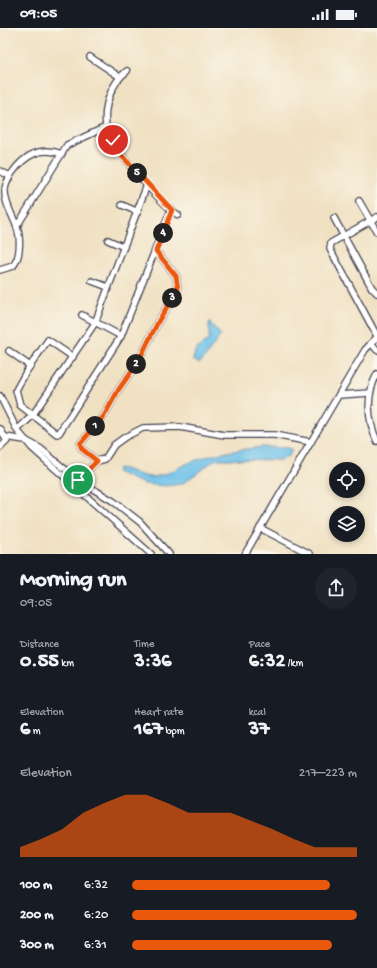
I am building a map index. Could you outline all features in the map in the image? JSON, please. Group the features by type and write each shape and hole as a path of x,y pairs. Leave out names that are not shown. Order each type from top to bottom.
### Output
{"street":[{"path":"90,57 120,77"},
{"path":"127,71 120,77 107,105 106,127 122,156 147,185 178,215"},
{"path":"17,226 67,145 106,127"},
{"path":"0,270 13,266 16,262 19,246 17,226 9,210 5,190 10,176 19,163 31,154 40,151 50,151 62,154"},
{"path":"0,171 10,176"},
{"path":"17,430 32,416 95,323 147,185"},
{"path":"359,201 377,232"},
{"path":"122,205 138,212"},
{"path":"73,357 49,340 18,385 16,395 20,405 32,416 57,434 121,336 172,210"},
{"path":"245,554 364,350 377,336 330,249 331,243 377,217"},
{"path":"334,218 372,288 377,293"},
{"path":"108,240 124,247"},
{"path":"97,461 82,449 80,444 104,416 119,389 138,362 159,320 178,289 176,276 156,251"},
{"path":"92,282 108,287"},
{"path":"82,315 121,336"},
{"path":"371,343 377,350"},
{"path":"9,351 30,366"},
{"path":"377,374 370,393 369,414 377,441"},
{"path":"339,395 370,393"},
{"path":"0,396 17,430 25,440 151,554"},
{"path":"78,480 97,461 106,458 114,445 131,433 152,427 180,427 224,435 274,435 311,442"},
{"path":"0,429 5,437 6,443 0,448"},
{"path":"5,437 25,440 41,449 78,480 113,501 140,522 169,554"},
{"path":"260,528 310,554"}],"water":[{"path":"209,322 221,335 203,360 199,363 193,360 195,351 209,339"},
{"path":"262,447 289,448 292,450 288,457 280,460 216,459 182,484 166,486 144,484 116,472 118,468 150,477 156,477 208,456"}],"route":[{"path":"78,480 97,461 82,449 80,444 81,442 104,416 119,389 138,362 159,320 178,289 179,284 176,276 156,251 172,210 147,185 122,156 113,140"}]}
